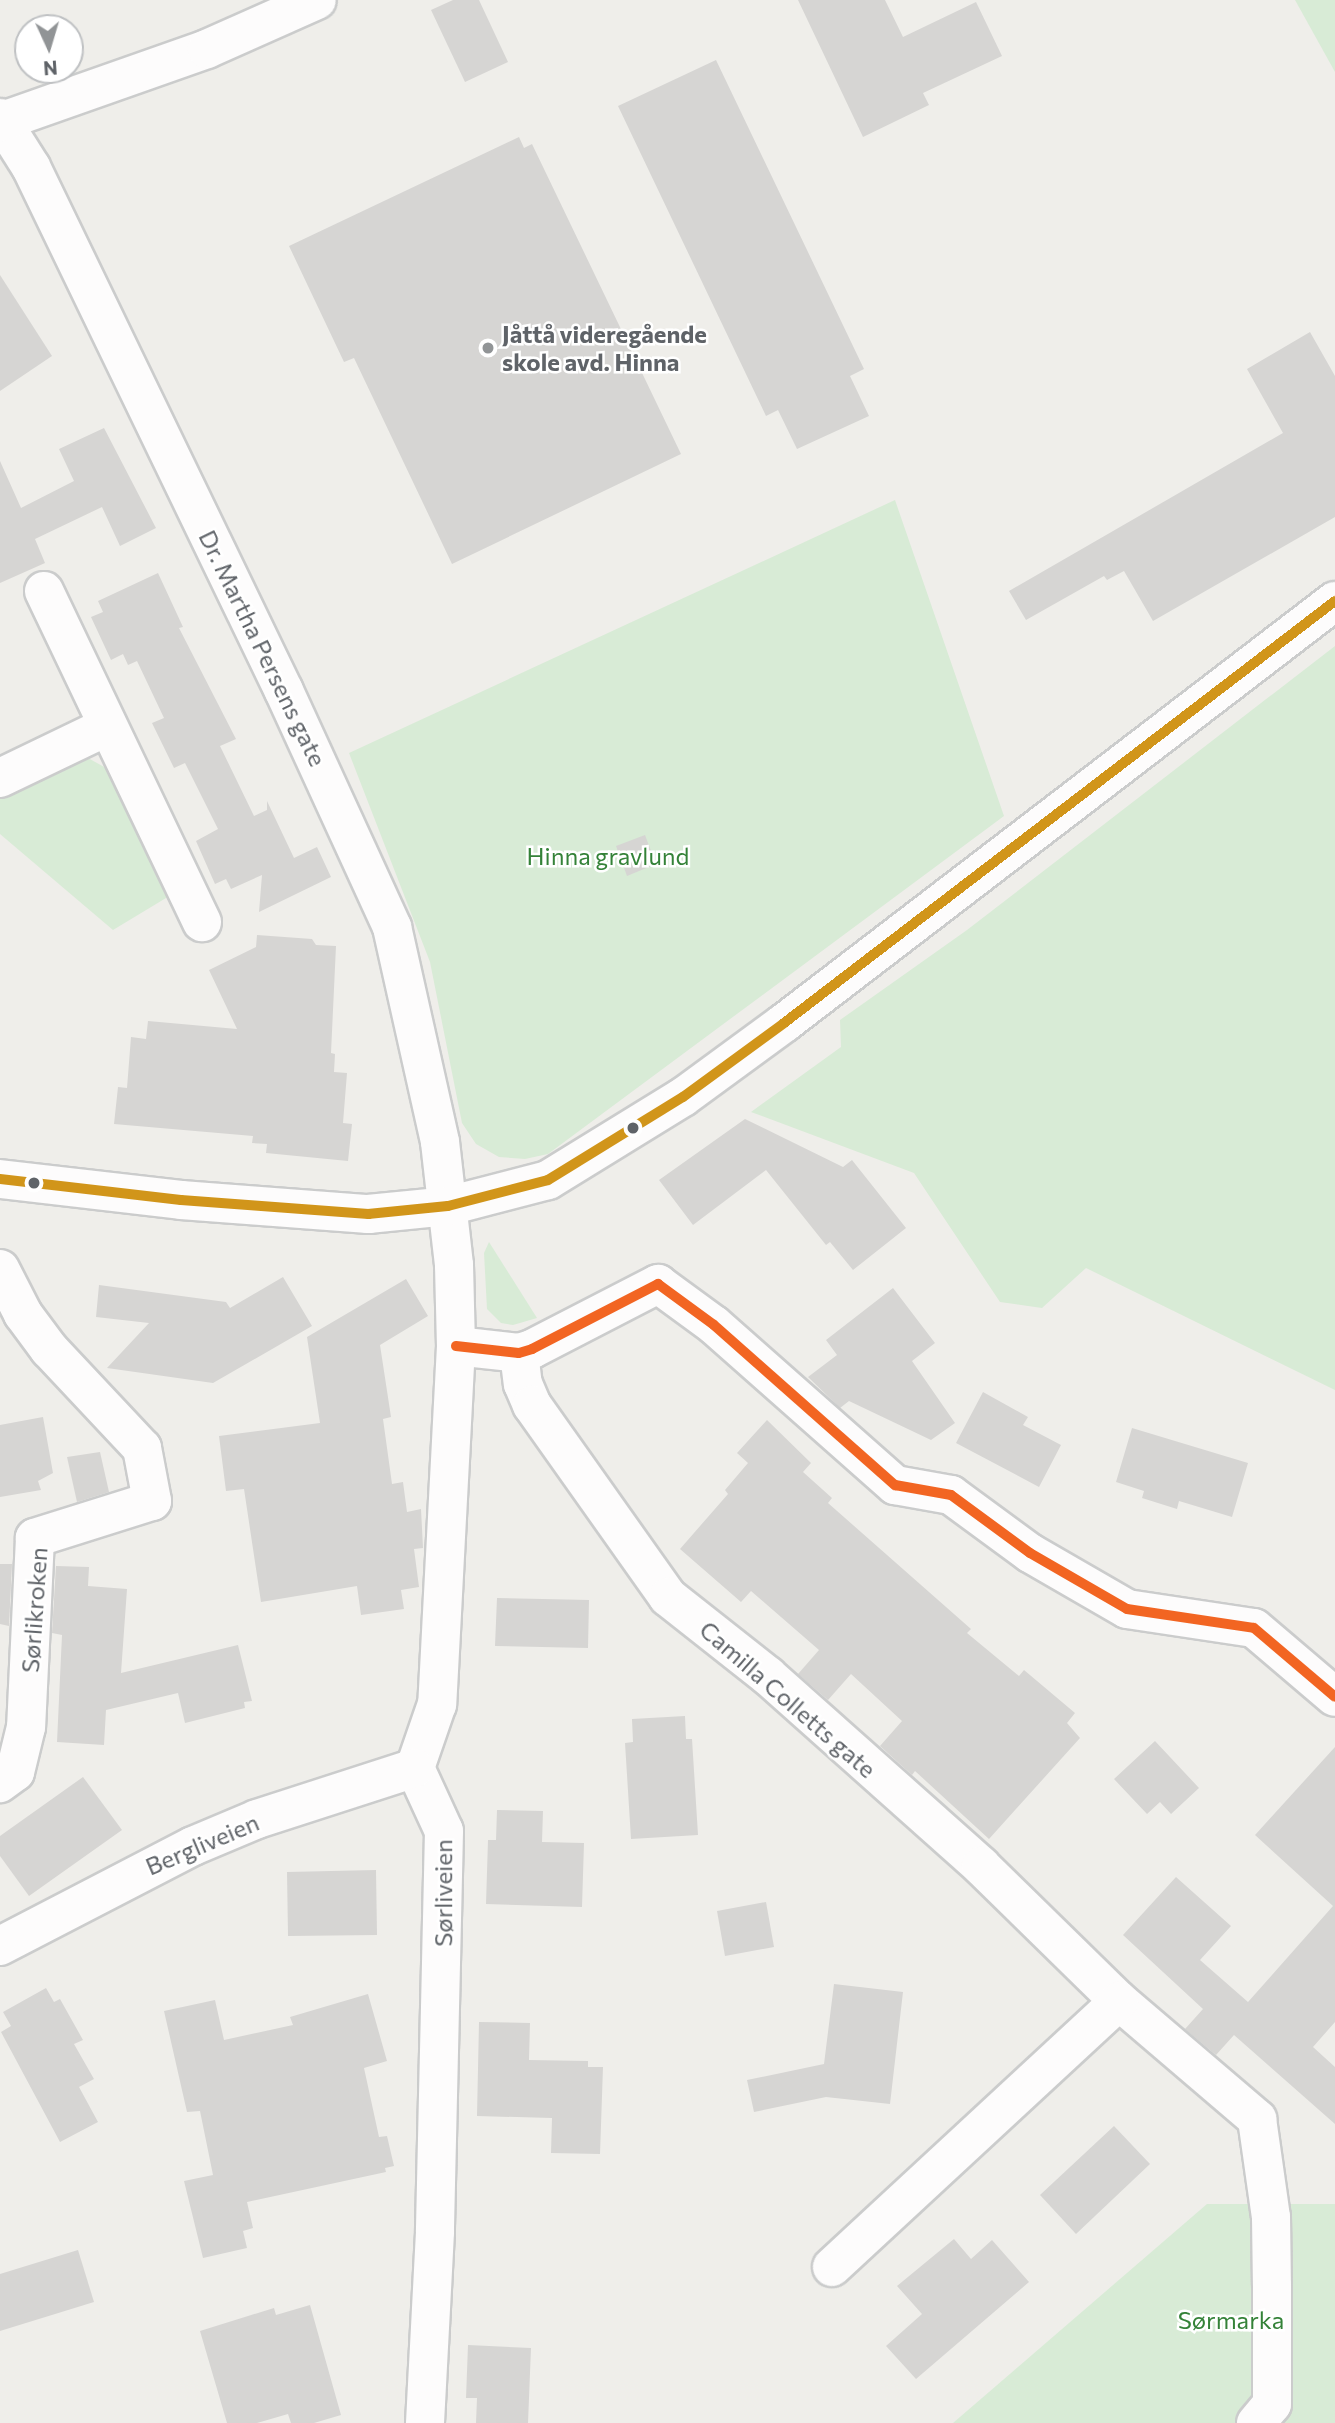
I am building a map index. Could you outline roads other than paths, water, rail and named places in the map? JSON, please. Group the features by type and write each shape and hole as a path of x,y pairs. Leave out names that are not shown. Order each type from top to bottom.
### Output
{"street":[{"path":"1,120 207,49 317,0"},
{"name":"Dr. Martha Persens gate","path":"1,120 30,167 284,691 392,927 440,1142 448,1206"},
{"path":"44,591 106,727 202,922"},
{"path":"0,1179 289,1209 368,1214 448,1206 548,1180 683,1097 1335,601"},
{"path":"0,778 106,727"},
{"path":"415,1768 437,1704 456,1346 448,1206"},
{"name":"Sørlikroken","path":"0,1269 23,1314 49,1349 142,1448 152,1501 77,1521 35,1538 26,1727 15,1772 0,1783"},
{"path":"456,1346 519,1353 572,1331 658,1284 714,1325 895,1485 951,1495 1030,1553 1126,1609 1254,1628 1335,1697"},
{"name":"Camilla Colletts gate","path":"519,1353 523,1384 531,1405 668,1598 768,1676 982,1866 1119,2001 1257,2119 1271,2217 1272,2404 1256,2423"},
{"name":"Bergliveien","path":"0,1946 193,1846 257,1819 415,1768"},
{"name":"Sørliveien","path":"415,1768 444,1831 435,2232 425,2423"},
{"path":"832,2267 1119,2001"}],"place":[{"name":"Jåttå videregående skole avd. Hinna","path":"488,348"}],"park label":[{"name":"Hinna gravlund","path":"608,856"},
{"name":"Sørmarka","path":"1231,2320"}]}
